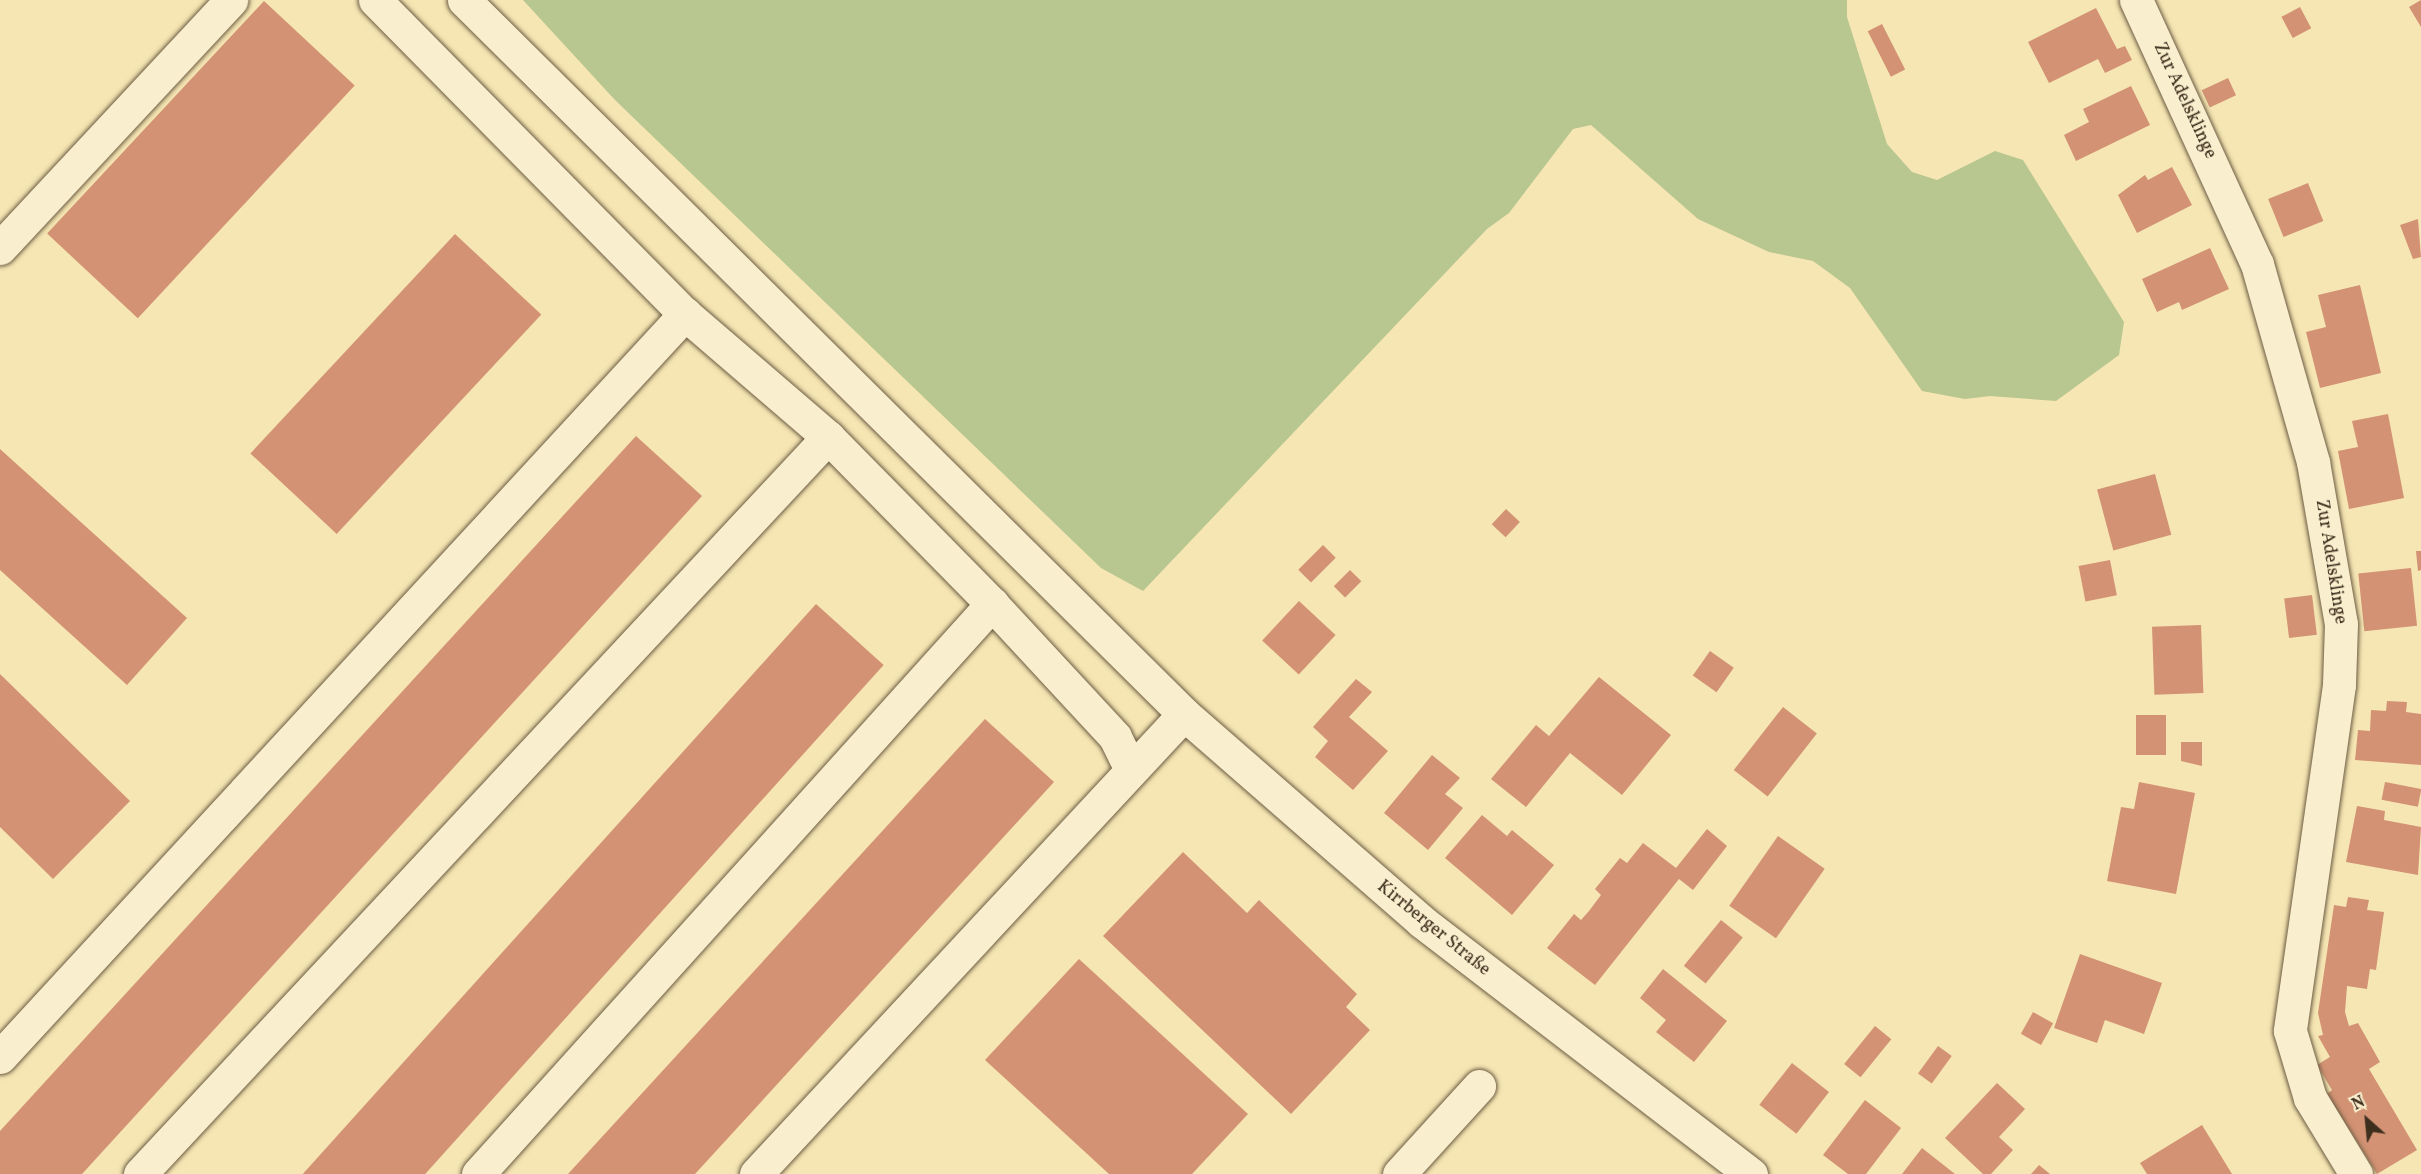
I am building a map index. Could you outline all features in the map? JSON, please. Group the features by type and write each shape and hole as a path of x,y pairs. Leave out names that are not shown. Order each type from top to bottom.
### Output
{"street":[{"path":"0,248 231,0"},
{"path":"375,0 685,314 828,437 992,604 1115,737 1130,768"},
{"name":"Kirrberger Straße","path":"464,0 1184,714 1421,921 1731,1168"},
{"name":"Zur Adelsklinge","path":"2136,0 2257,264 2315,474 2341,624 2339,685 2290,1031 2310,1098 2356,1174"},
{"path":"0,1057 685,314"},
{"path":"140,1174 828,437"},
{"path":"478,1174 992,604"},
{"path":"756,1174 1130,768 1184,714"},
{"path":"1399,1174 1479,1086"}],"green space":[{"path":"523,0 1847,0 1847,17 1887,144 1912,172 1937,180 1995,151 2023,160 2124,322 2119,355 2056,401 1990,396 1965,399 1922,391 1850,288 1813,261 1769,252 1698,219 1591,125 1573,129 1509,213 1487,229 1143,591 1101,568 615,100"}],"building":[{"path":"2421,0 2421,27 2409,7"},
{"path":"264,1 355,86 138,318 47,234"},
{"path":"2300,7 2311,28 2293,38 2281,17"},
{"path":"2096,8 2117,49 2125,46 2132,60 2105,73 2098,59 2049,83 2028,42"},
{"path":"1882,24 1905,69 1891,77 1868,31"},
{"path":"2228,78 2236,95 2210,107 2202,90"},
{"path":"2131,86 2150,125 2076,161 2064,135 2089,122 2083,109"},
{"path":"2172,167 2192,205 2137,233 2118,195 2145,175 2148,180"},
{"path":"2308,183 2323,221 2283,237 2268,199"},
{"path":"2418,219 2421,257 2413,259 2400,225"},
{"path":"455,234 541,314 337,534 250,453"},
{"path":"2210,248 2229,289 2182,310 2179,302 2157,312 2142,279"},
{"path":"2360,285 2381,373 2320,388 2306,332 2326,327 2318,295"},
{"path":"2388,414 2404,498 2349,509 2338,451 2358,447 2352,421"},
{"path":"636,436 702,496 82,1174 0,1174 0,1131"},
{"path":"0,449 187,618 127,685 0,570"},
{"path":"2155,474 2171,535 2113,550 2097,490"},
{"path":"1506,509 1520,522 1506,537 1492,524"},
{"path":"1323,545 1336,558 1311,582 1298,570"},
{"path":"2416,551 2421,551 2421,570 2418,571"},
{"path":"2110,560 2117,595 2085,601 2079,566"},
{"path":"2411,568 2417,626 2364,631 2358,574"},
{"path":"1350,570 1361,581 1345,598 1334,586"},
{"path":"2312,595 2317,635 2289,638 2284,598"},
{"path":"1299,601 1336,635 1299,675 1262,640"},
{"path":"816,604 884,665 425,1174 303,1174"},
{"path":"2201,625 2203,693 2154,695 2152,627"},
{"path":"1710,651 1734,668 1717,692 1693,676"},
{"path":"0,674 130,801 53,879 0,827"},
{"path":"1599,677 1671,735 1622,795 1570,753 1526,807 1491,779 1536,725 1549,736"},
{"path":"1356,679 1372,692 1349,717 1388,751 1353,790 1315,757 1328,741 1313,727"},
{"path":"2387,701 2407,702 2406,712 2421,714 2421,765 2355,760 2358,730 2370,731 2371,710 2386,711"},
{"path":"1783,707 1817,733 1768,797 1734,770"},
{"path":"2136,715 2166,715 2166,755 2136,755"},
{"path":"985,719 1054,782 695,1174 568,1174"},
{"path":"2181,742 2202,742 2202,766 2181,761"},
{"path":"1432,755 1460,778 1445,794 1463,808 1428,850 1384,813"},
{"path":"2139,782 2195,793 2176,894 2107,881 2121,807 2134,809"},
{"path":"2385,782 2421,789 2418,807 2382,800"},
{"path":"2357,806 2385,811 2384,820 2421,827 2418,875 2346,862"},
{"path":"1482,815 1507,836 1512,830 1554,865 1512,915 1445,858"},
{"path":"1707,829 1727,846 1693,890 1679,879 1595,985 1547,948 1574,914 1581,920 1589,911 1601,895 1595,889 1620,858 1627,863 1643,843 1676,868"},
{"path":"1778,836 1825,869 1776,938 1729,906"},
{"path":"1183,852 1247,913 1259,900 1357,994 1346,1007 1370,1030 1291,1114 1103,936"},
{"path":"2348,897 2369,900 2367,910 2384,912 2376,970 2370,969 2367,989 2347,986 2345,1012 2349,1026 2358,1023 2380,1062 2369,1069 2417,1150 2377,1174 2327,1094 2332,1090 2317,1065 2330,1057 2318,1036 2323,1035 2318,1013 2334,905 2346,907"},
{"path":"1721,920 1743,938 1706,983 1684,966"},
{"path":"2080,954 2162,983 2144,1034 2105,1020 2097,1043 2054,1028"},
{"path":"1079,959 1248,1114 1192,1174 1109,1174 985,1060"},
{"path":"1663,969 1727,1021 1694,1062 1656,1032 1666,1020 1640,998"},
{"path":"2033,1012 2053,1023 2041,1045 2021,1034"},
{"path":"1875,1026 1891,1039 1860,1077 1844,1064"},
{"path":"1938,1046 1952,1056 1932,1083 1918,1074"},
{"path":"1792,1063 1829,1092 1796,1134 1759,1105"},
{"path":"1997,1083 2025,1109 1999,1137 2013,1150 1991,1174 1983,1174 1945,1138"},
{"path":"1865,1100 1901,1128 1866,1174 1848,1174 1823,1155"},
{"path":"2202,1125 2232,1174 2147,1174 2140,1163"},
{"path":"1922,1148 1955,1174 1902,1174"},
{"path":"2039,1165 2050,1174 2031,1174"}]}
